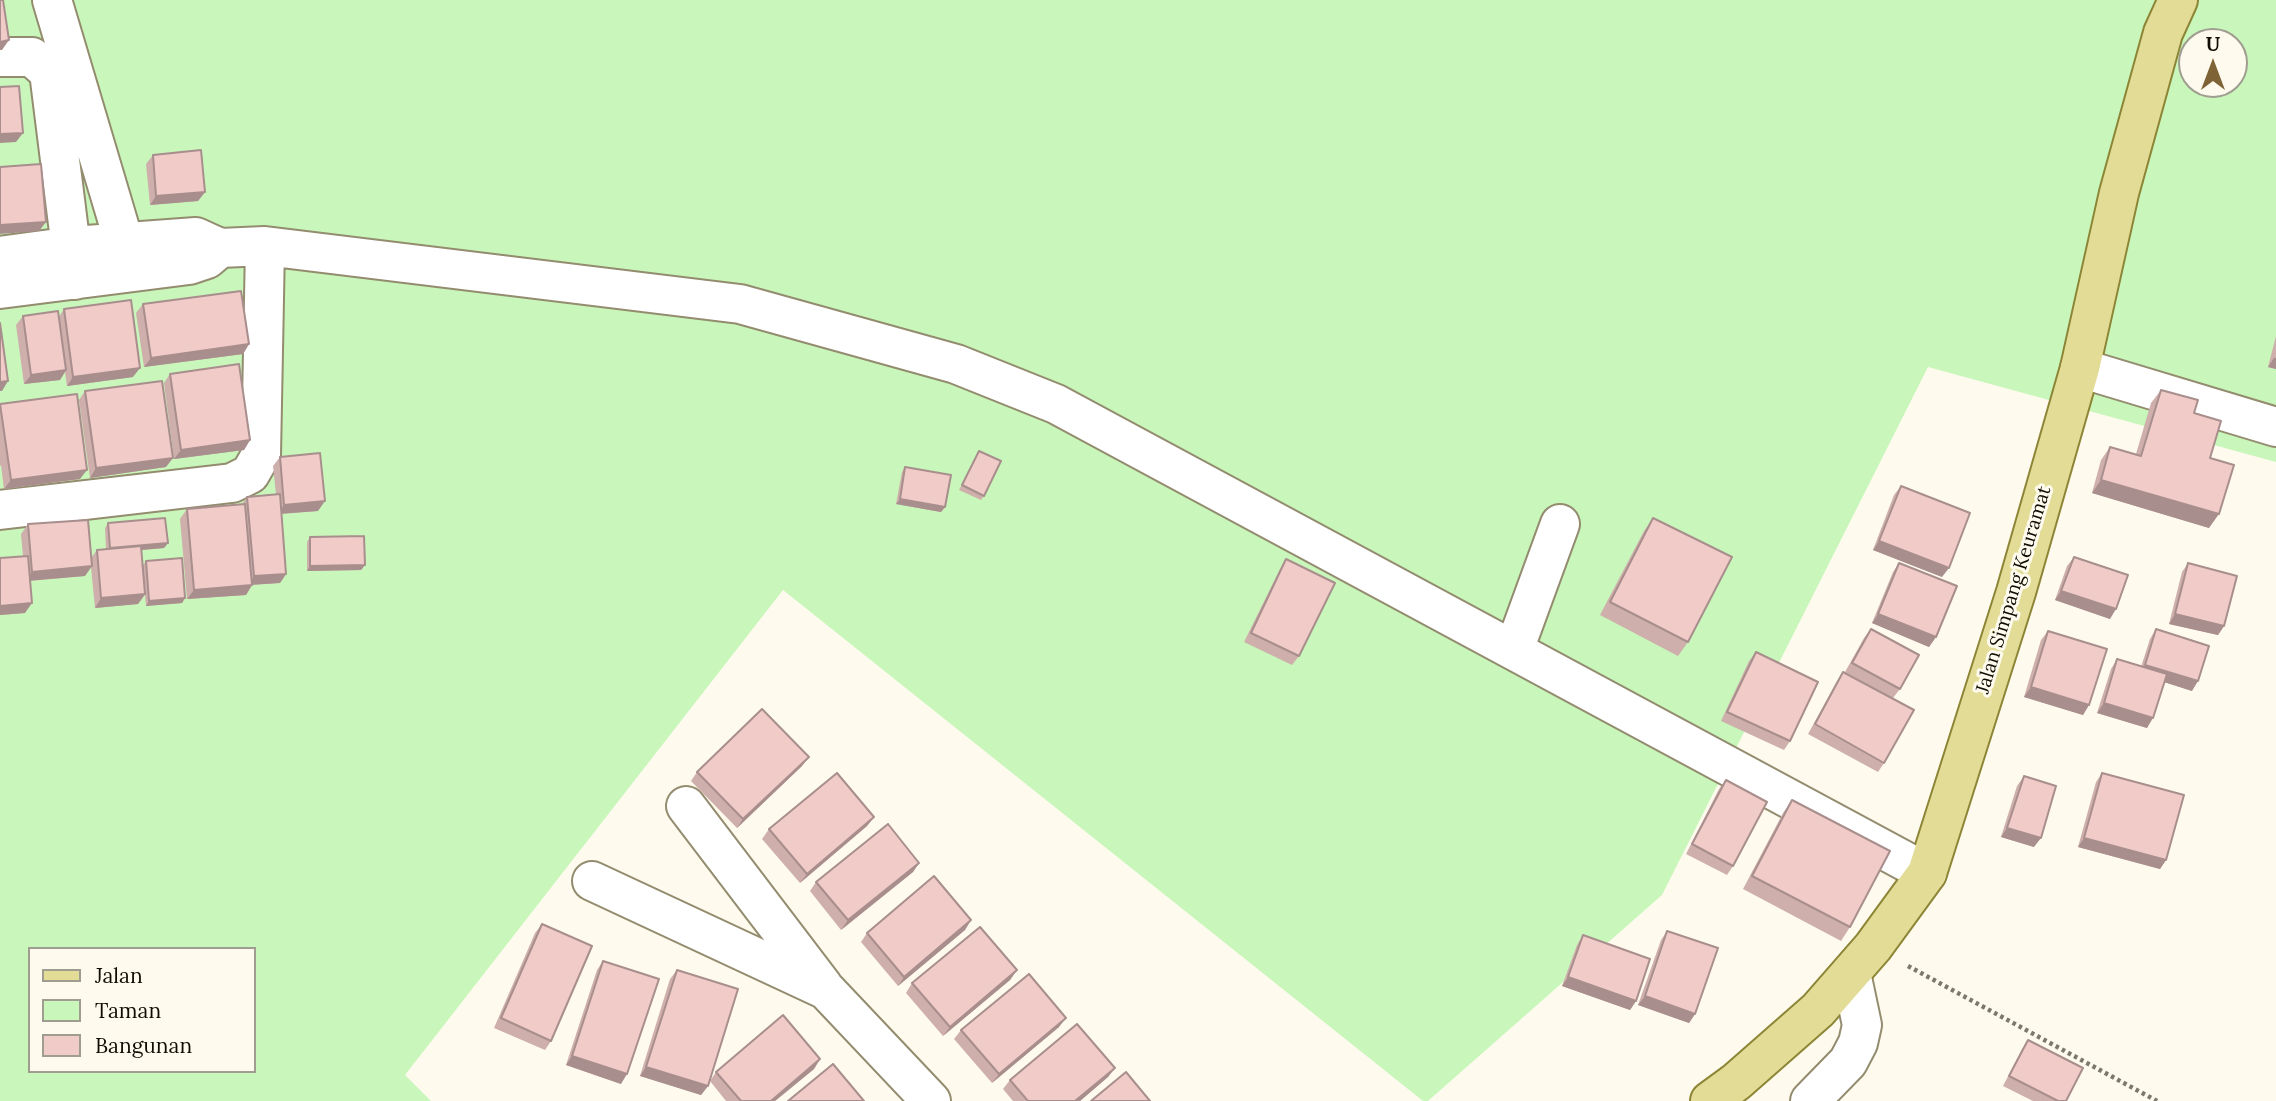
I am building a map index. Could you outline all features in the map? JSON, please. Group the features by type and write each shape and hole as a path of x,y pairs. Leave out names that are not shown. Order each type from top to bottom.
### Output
{"main road":[{"name":"Jalan Simpang Keuramat","path":"1710,1101 1736,1082 1818,1010 1862,960 1927,873 2016,592 2080,368 2119,193 2163,33 2178,0"}],"street":[{"path":"52,0 124,242"},
{"path":"0,57 32,57 49,72 74,263"},
{"path":"0,289 124,242 196,237 220,248 265,246 740,304 956,364 1056,404 1927,873"},
{"path":"0,510 232,483 250,474 261,455 265,246"},
{"path":"0,256 74,263 189,265 208,260 220,248"},
{"path":"2080,368 2276,427"},
{"path":"1514,650 1560,524"},
{"path":"686,806 826,990 931,1101"},
{"path":"592,881 826,990"},
{"path":"1810,1101 1848,1062 1858,1043 1862,1024 1862,960"}],"path":[{"path":"1862,960 2157,1101"}],"green space":[{"path":"0,0 2276,0 2276,462 1928,367 1662,895 1428,1101 1423,1101 783,590 405,1075 431,1101 0,1101"}],"building":[{"path":"0,0 3,0 9,40 0,42"},
{"path":"19,86 23,133 0,134 0,87"},
{"path":"201,150 205,192 156,196 153,155"},
{"path":"41,164 46,222 0,225 0,167"},
{"path":"241,291 249,344 151,358 143,304"},
{"path":"131,300 140,368 73,377 64,309"},
{"path":"58,311 66,370 31,375 23,316"},
{"path":"0,323 8,381 0,382"},
{"path":"239,364 250,440 181,450 170,374"},
{"path":"162,381 173,458 96,468 85,391"},
{"path":"2161,390 2198,400 2194,413 2221,421 2210,458 2234,465 2219,514 2101,480 2110,447 2141,456"},
{"path":"77,394 87,470 11,480 0,404"},
{"path":"979,451 1001,461 984,496 962,485"},
{"path":"320,453 325,501 284,505 280,457"},
{"path":"905,467 951,475 945,507 900,499"},
{"path":"1901,486 1970,513 1949,568 1879,541"},
{"path":"280,494 286,574 254,576 247,497"},
{"path":"245,504 252,585 194,590 187,509"},
{"path":"165,518 168,543 110,548 108,523"},
{"path":"1653,518 1732,557 1688,642 1610,602"},
{"path":"88,520 92,566 32,572 28,524"},
{"path":"364,536 365,565 310,566 310,537"},
{"path":"141,546 145,594 101,598 97,550"},
{"path":"28,556 32,603 0,606 0,558"},
{"path":"2074,557 2128,575 2116,609 2061,591"},
{"path":"182,558 185,598 149,601 146,561"},
{"path":"1286,559 1335,583 1299,656 1251,633"},
{"path":"1899,563 1957,586 1936,637 1878,614"},
{"path":"2188,563 2237,576 2224,626 2175,614"},
{"path":"1871,629 1919,655 1900,689 1852,663"},
{"path":"2156,629 2209,646 2198,681 2145,665"},
{"path":"2048,631 2107,649 2089,705 2031,687"},
{"path":"1756,652 1818,682 1790,741 1727,712"},
{"path":"2117,659 2167,674 2153,718 2104,703"},
{"path":"1843,672 1914,710 1884,763 1815,724"},
{"path":"762,709 809,757 743,819 697,772"},
{"path":"837,773 874,817 807,874 769,829"},
{"path":"2102,773 2184,795 2166,860 2084,838"},
{"path":"2024,776 2056,786 2041,838 2007,828"},
{"path":"1726,780 1767,802 1733,866 1692,844"},
{"path":"1792,800 1890,851 1850,927 1752,876"},
{"path":"888,824 919,863 848,920 816,882"},
{"path":"934,876 971,920 904,977 867,933"},
{"path":"542,924 592,946 551,1041 501,1018"},
{"path":"980,927 1017,970 950,1027 912,983"},
{"path":"1667,931 1718,948 1695,1014 1645,996"},
{"path":"1583,935 1650,959 1636,1001 1568,977"},
{"path":"603,961 659,979 627,1074 572,1056"},
{"path":"677,970 738,989 708,1086 646,1067"},
{"path":"1029,974 1066,1018 999,1074 961,1030"},
{"path":"783,1015 820,1059 771,1101 741,1101 716,1072"},
{"path":"1077,1024 1115,1068 1075,1101 1028,1101 1010,1080"},
{"path":"2028,1040 2083,1068 2066,1101 2058,1101 2009,1076"},
{"path":"833,1064 864,1101 788,1101"},
{"path":"1126,1072 1150,1101 1091,1101"}]}
